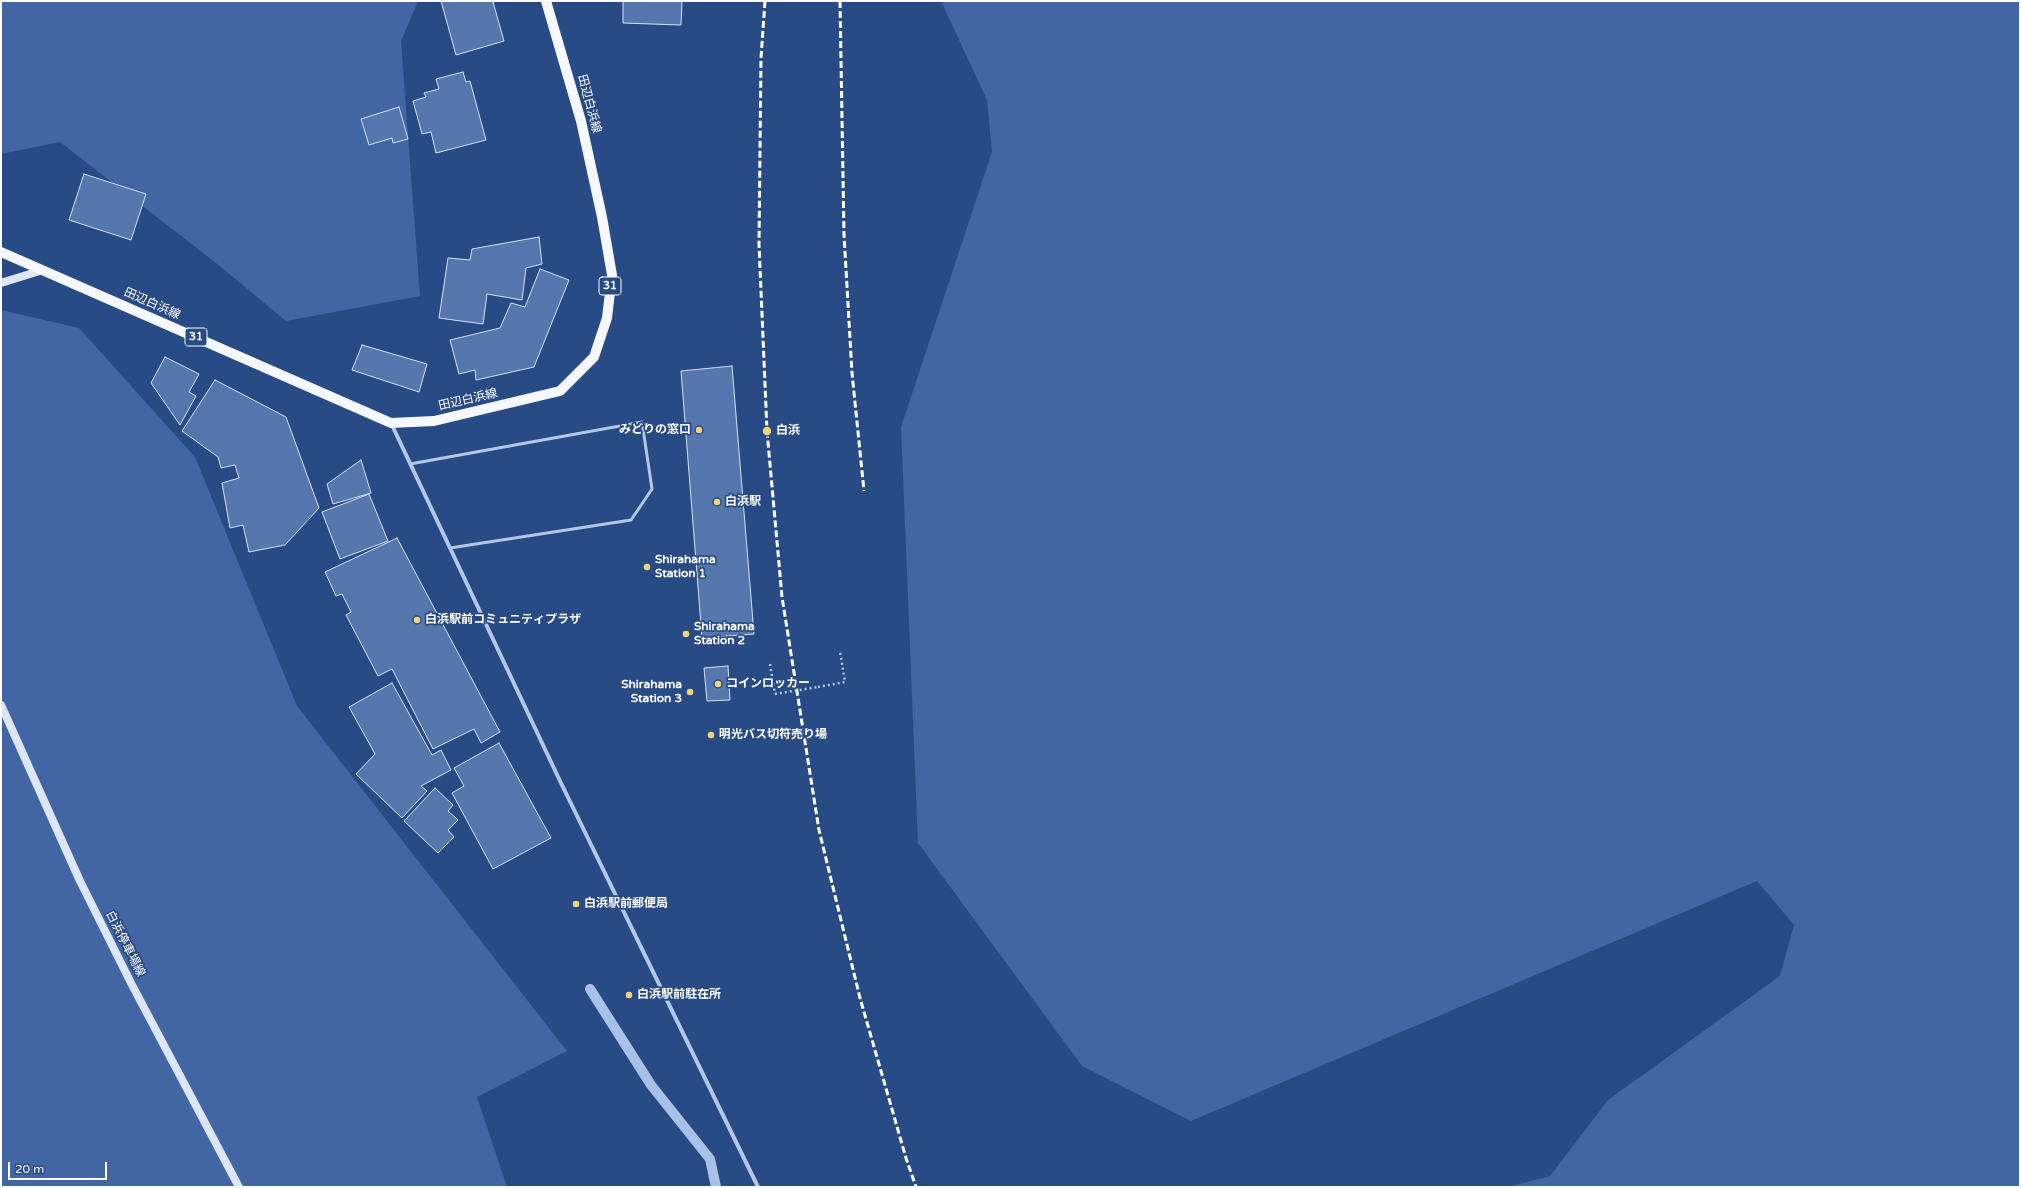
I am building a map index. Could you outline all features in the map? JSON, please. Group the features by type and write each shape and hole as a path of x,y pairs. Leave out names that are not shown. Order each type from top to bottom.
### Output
{"main road":[{"name":"田辺白浜線","path":"1,252 391,423 434,421 560,391 594,357 607,318 612,275 602,216 581,121 546,1"},
{"path":"1,283 44,270"},
{"name":"白浜停車場線","path":"1,705 80,881 134,989 239,1187"}],"street":[{"path":"391,423 557,774 758,1187"}],"lane":[{"path":"410,464 642,422 652,489 631,520 450,548"}],"path":[{"path":"770,664 775,694 845,682 840,651"}],"shaded area":[{"path":"1,1 418,1 401,41 420,296 286,321 216,263 60,142 1,154"},
{"path":"941,1 2020,1 2020,1187 1508,1187 1550,1176 1608,1100 1780,976 1794,925 1757,881 1191,1121 1082,1066 918,843 901,427 992,152 987,100"},
{"path":"1,310 79,328 195,457 297,706 567,1051 477,1097 507,1187 1,1187"}],"building":[{"path":"441,1 497,1 493,2 504,41 456,55"},
{"path":"623,1 682,1 681,25 623,23"},
{"path":"463,72 466,82 470,81 486,140 436,153 431,132 422,134 413,101 426,97 424,93 439,89 436,79"},
{"path":"399,107 408,139 393,143 392,138 369,145 361,119"},
{"path":"84,174 146,194 131,240 69,220"},
{"path":"539,237 542,264 526,268 522,300 487,294 483,324 439,318 448,258 470,260 472,249"},
{"path":"540,269 569,280 534,367 476,380 475,370 459,374 450,340 500,328 511,303 525,307"},
{"path":"362,345 427,364 419,392 352,370"},
{"path":"165,357 199,374 189,392 196,396 180,425 151,383"},
{"name":"白浜駅","path":"732,366 754,634 702,638 681,371"},
{"path":"215,380 286,417 319,508 285,545 249,552 243,525 230,528 222,483 239,478 235,465 221,468 218,457 182,431"},
{"path":"361,460 371,493 333,504 327,484"},
{"path":"369,494 388,541 340,559 322,512"},
{"path":"397,538 500,732 481,743 474,729 433,749 392,669 378,676 346,615 351,612 342,594 336,596 325,572"},
{"name":"コインロッカー","path":"728,666 730,700 707,701 704,668"},
{"path":"392,683 432,755 441,750 451,770 421,786 427,791 402,818 356,774 375,754 349,707"},
{"path":"499,743 551,838 493,869 452,793 464,786 454,768"},
{"path":"435,788 453,805 448,811 458,820 448,830 454,837 438,853 404,821"}],"waterway":[{"path":"590,989 651,1085 710,1159 716,1187"}],"railway":[{"path":"765,1 761,58 759,244 767,431 782,597 819,830 860,998 906,1158 916,1187"},
{"path":"840,1 844,235 852,373 864,491"}],"place":[{"name":"みどりの窓口","path":"699,430"},
{"name":"白浜","path":"767,431"},
{"name":"白浜駅","path":"717,502"},
{"name":"Shirahama Station 1","path":"647,567"},
{"name":"白浜駅前コミュニティプラザ","path":"417,620"},
{"name":"Shirahama Station 2","path":"686,634"},
{"name":"コインロッカー","path":"718,684"},
{"name":"Shirahama Station 3","path":"690,692"},
{"name":"明光バス切符売り場","path":"711,735"},
{"name":"白浜駅前郵便局","path":"576,904"},
{"name":"白浜駅前駐在所","path":"629,995"}]}
